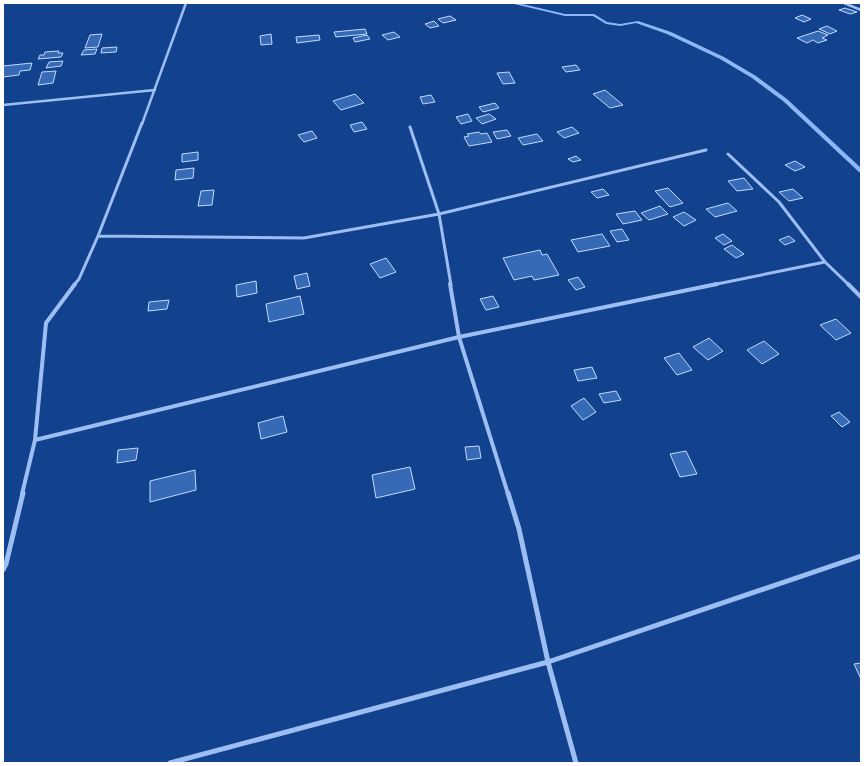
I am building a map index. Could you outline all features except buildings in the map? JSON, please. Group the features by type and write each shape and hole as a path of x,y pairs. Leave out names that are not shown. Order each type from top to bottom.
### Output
{"street":[{"path":"3,570 6,564 35,440 46,323 79,279 98,236 186,3"},
{"path":"844,3 861,10"},
{"path":"3,105 154,90"},
{"path":"410,127 439,214 459,337 518,529 548,662 576,763"},
{"path":"98,236 304,238 439,214 706,150"},
{"path":"728,154 779,202 825,262 861,297"},
{"path":"35,440 459,337 825,262"},
{"path":"170,763 548,662 861,556"}],"waterway":[{"path":"512,3 565,15 594,15 606,23 620,25 636,22 669,33 722,58 754,77 785,100 861,171"}]}
